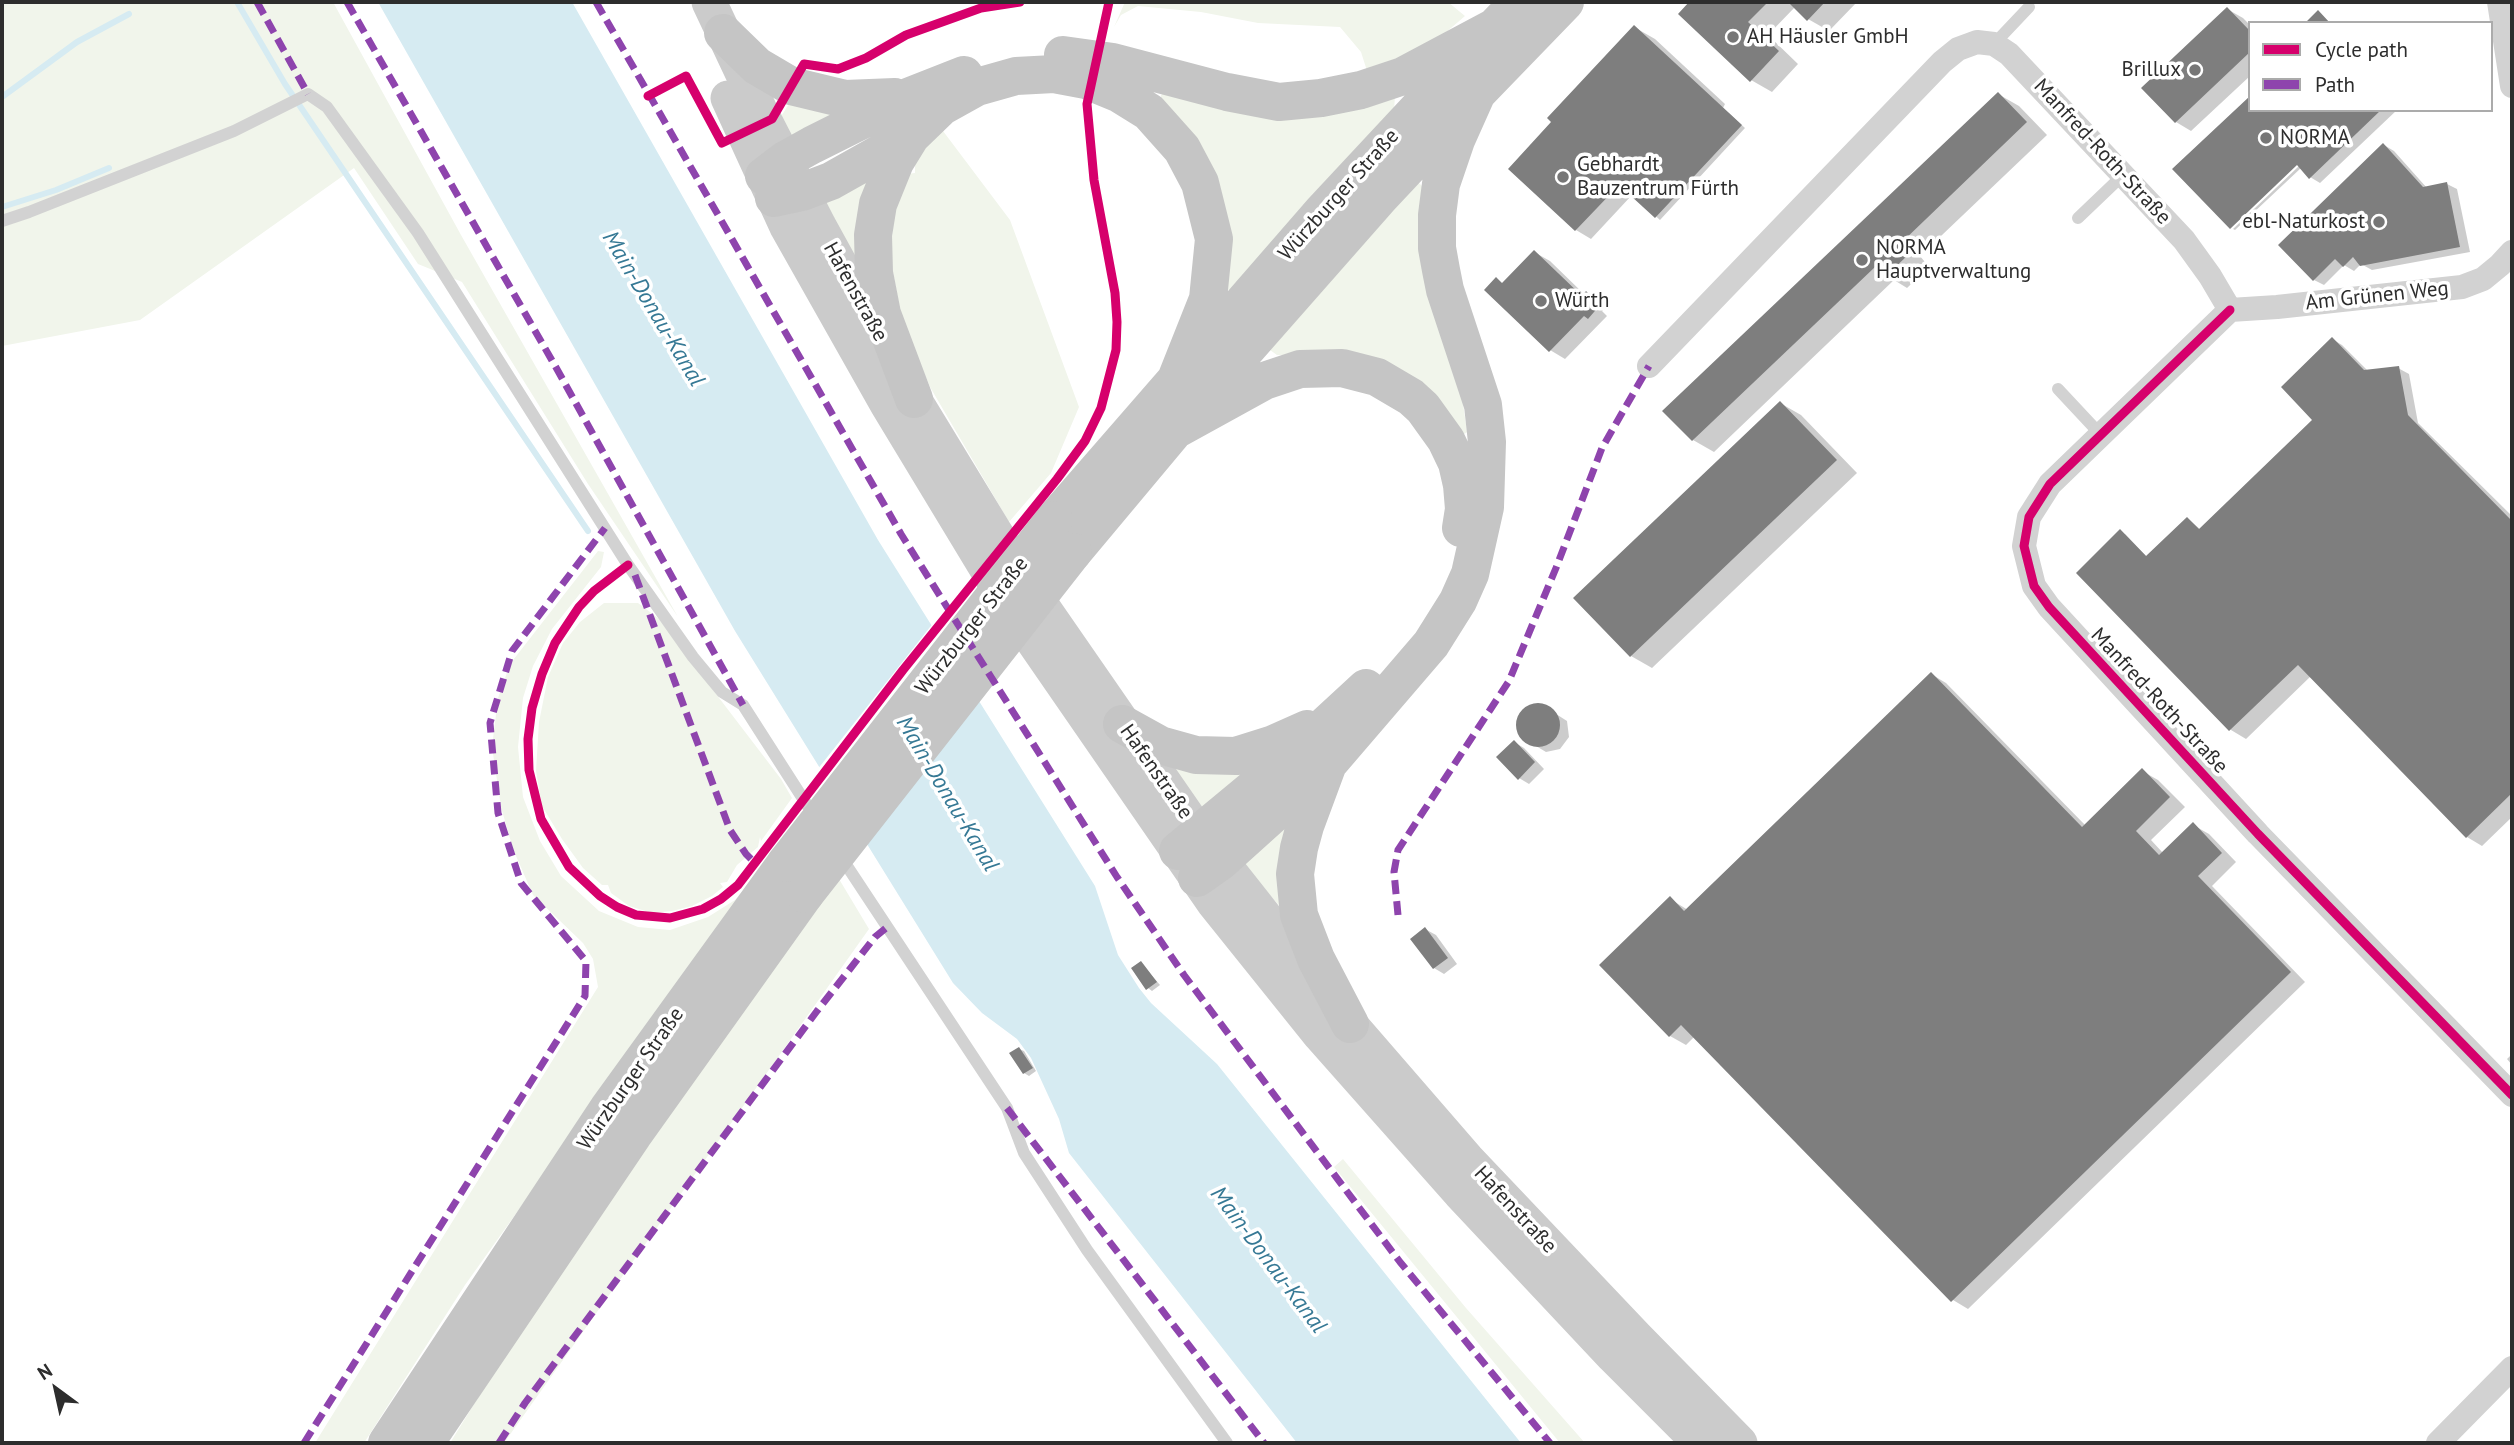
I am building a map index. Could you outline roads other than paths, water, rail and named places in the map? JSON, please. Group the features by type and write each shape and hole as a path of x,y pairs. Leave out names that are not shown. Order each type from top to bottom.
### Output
{"main road":[{"name":"Hafenstraße","path":"684,2 781,182 1026,583 1122,724 1199,856 1234,930 1320,1035 1442,1173 1613,1356 1700,1443"},
{"name":"Würzburger Straße","path":"387,1443 608,1109 796,879 1175,430 1381,196 1565,2"},
{"path":"781,182 908,96 1002,61 1025,56 1073,55 1279,102 1321,98 1361,90 1403,76 1507,15"},
{"name":"Würzburger Straße","path":"425,1443 633,1135 796,879 1054,520 1322,212 1507,15"},
{"name":"Hafenstraße","path":"716,17 781,182 797,246 887,404 1011,609 1199,856 1467,1159 1740,1443"},
{"path":"716,17 757,66 791,86 845,99 908,96"},
{"path":"914,399 882,314 874,273 873,235 878,204 895,162 911,136 941,107 977,87 1016,76 1054,74 1086,80 1120,94 1149,112 1182,149 1200,183 1214,239 1208,299 1177,377"},
{"path":"1199,856 1328,764 1431,644 1466,583 1479,543 1485,507 1488,470 1483,405 1445,290 1437,248 1437,215 1441,184 1448,162 1477,93"},
{"path":"781,182 831,181 911,136"},
{"path":"1175,430 1264,381 1300,369 1342,368 1377,377 1410,397 1434,421 1457,463 1464,509 1461,532 1446,580 1416,632 1392,664 1289,759 1199,856"},
{"path":"1122,724 1160,744 1195,755 1236,756 1271,745 1335,717"},
{"path":"1328,764 1299,848 1295,874 1296,897 1298,915 1305,935 1350,1024"}],"street":[{"path":"2499,2 2512,86"},
{"path":"1649,366 1942,62 1958,49 1977,43 1994,44"},
{"name":"Manfred-Roth-Straße","path":"1994,44 2009,54 2184,240 2230,310 2050,484 2029,517 2024,546 2034,586 2049,607 2258,834 2512,1095"},
{"name":"Am Grünen Weg","path":"2230,310 2462,287 2483,279 2512,252"},
{"path":"2445,1441 2512,1368"}],"lane":[{"path":"1994,44 2029,7"},
{"path":"2,221 233,131 308,94 327,107 418,233 628,565 693,657 722,692 743,705 826,834"},
{"path":"2078,218 2123,175"},
{"path":"2058,389 2101,435"},
{"path":"833,846 1007,1108 1024,1153 1080,1239 1227,1443"}],"water":[{"name":"Main-Donau-Kanal","path":"378,2 572,2 878,540 1095,886 1118,955 1139,988 1151,1003 1217,1064 1521,1443 1297,1443 1069,1153 1059,1119 1031,1058 1017,1039 982,1013 953,983 735,631"}],"waterway":[{"path":"237,2 285,84 588,531"},
{"path":"2,97 77,42 129,14"},
{"path":"2,207 56,190 109,168"}],"place":[{"name":"AH Häusler GmbH","path":"1733,37"},
{"name":"Brillux","path":"2195,70"},
{"name":"NORMA","path":"2266,138"},
{"name":"Gebhardt Bauzentrum Fürth","path":"1563,177"},
{"name":"ebl-Naturkost","path":"2379,222"},
{"name":"NORMA Hauptverwaltung","path":"1862,260"},
{"name":"Würth","path":"1541,301"}]}
